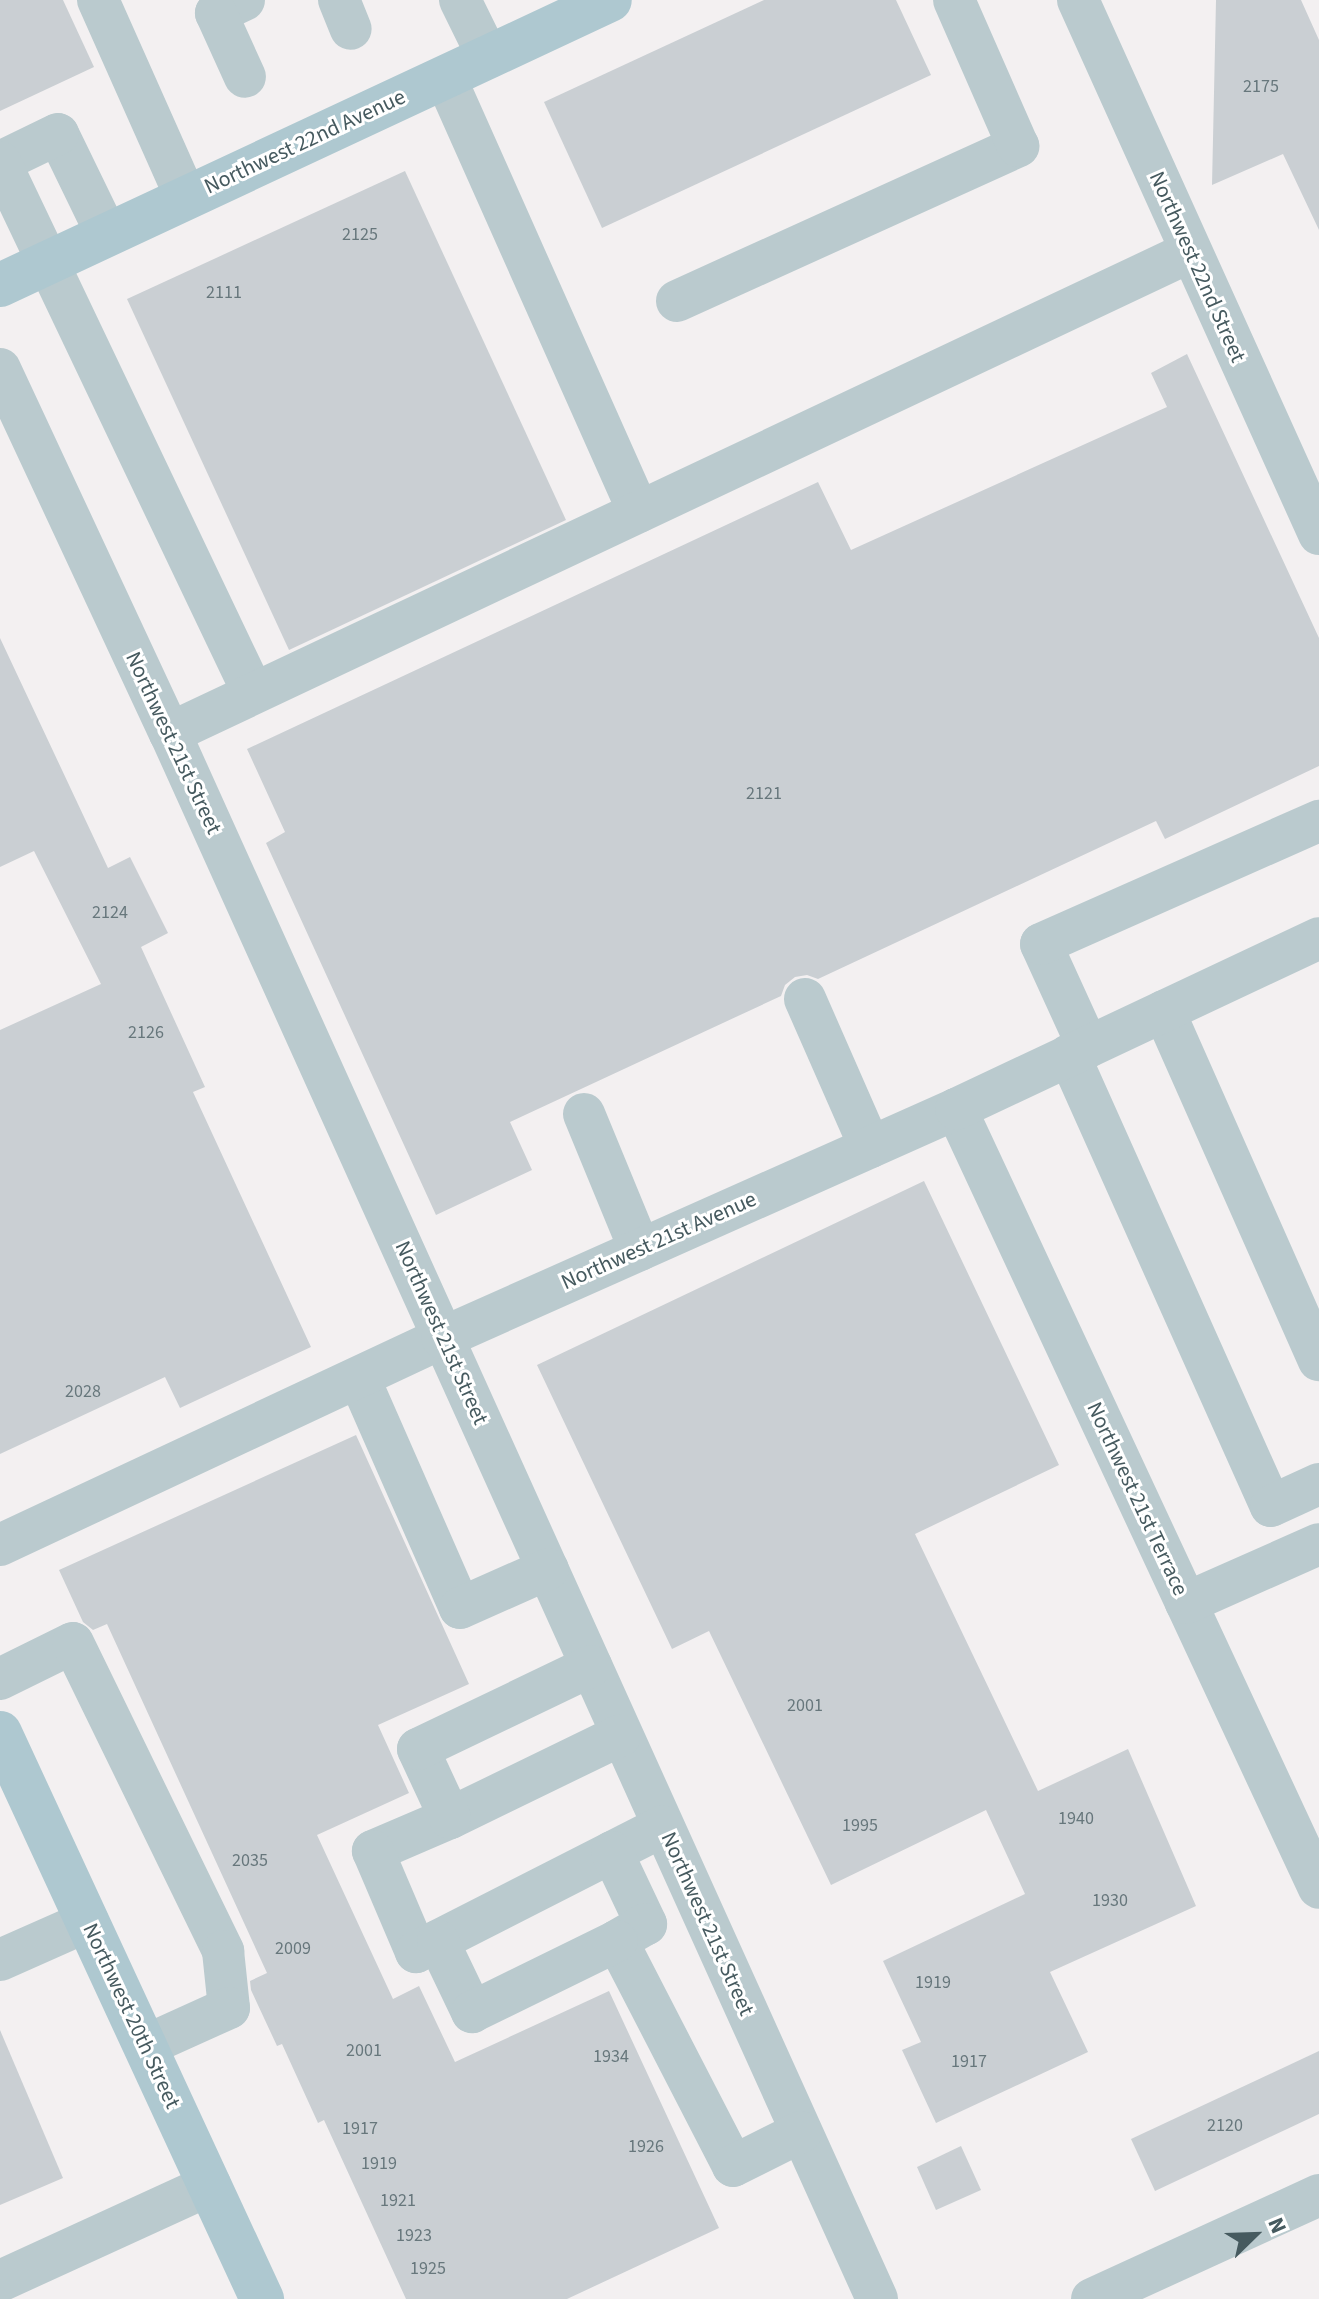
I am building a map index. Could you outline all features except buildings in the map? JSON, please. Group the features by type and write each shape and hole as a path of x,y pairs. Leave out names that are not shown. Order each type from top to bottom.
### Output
{"main road":[{"name":"Northwest 22nd Avenue","path":"0,285 610,0"},
{"name":"Northwest 20th Street","path":"0,1733 262,2299"}],"street":[{"path":"98,0 186,198"},
{"path":"244,0 216,13 245,77"},
{"path":"460,0 488,57"},
{"path":"677,301 1018,146 954,0"},
{"name":"Northwest 22nd Street","path":"1078,0 1319,534"},
{"path":"445,77 639,512"},
{"path":"107,235 58,134 0,162 253,693"},
{"path":"170,733 1190,252"},
{"name":"Northwest 21st Street","path":"0,369 170,733 877,2299"},
{"path":"1319,821 1041,944 1079,1051 1271,1506 1319,1484"},
{"name":"Northwest 21st Avenue","path":"0,1545 442,1338 956,1109 1319,938"},
{"path":"805,999 870,1147"},
{"path":"1164,1011 1319,1360"},
{"name":"Northwest 21st Terrace","path":"956,1109 1319,1888"},
{"path":"584,1114 640,1250"},
{"path":"359,1378 460,1608 548,1569"},
{"path":"1186,1603 1319,1544"},
{"path":"0,1679 73,1643 223,1951 229,2008 145,2046"},
{"path":"450,1818 418,1749 591,1666"},
{"path":"621,1735 450,1818 373,1851 416,1952 663,1826"},
{"path":"438,1941 472,2012 617,1941 646,1924 612,1852"},
{"path":"0,1960 88,1921"},
{"path":"617,1941 733,2166 801,2132"},
{"path":"0,2281 210,2185"},
{"path":"1092,2299 1319,2195"}]}
